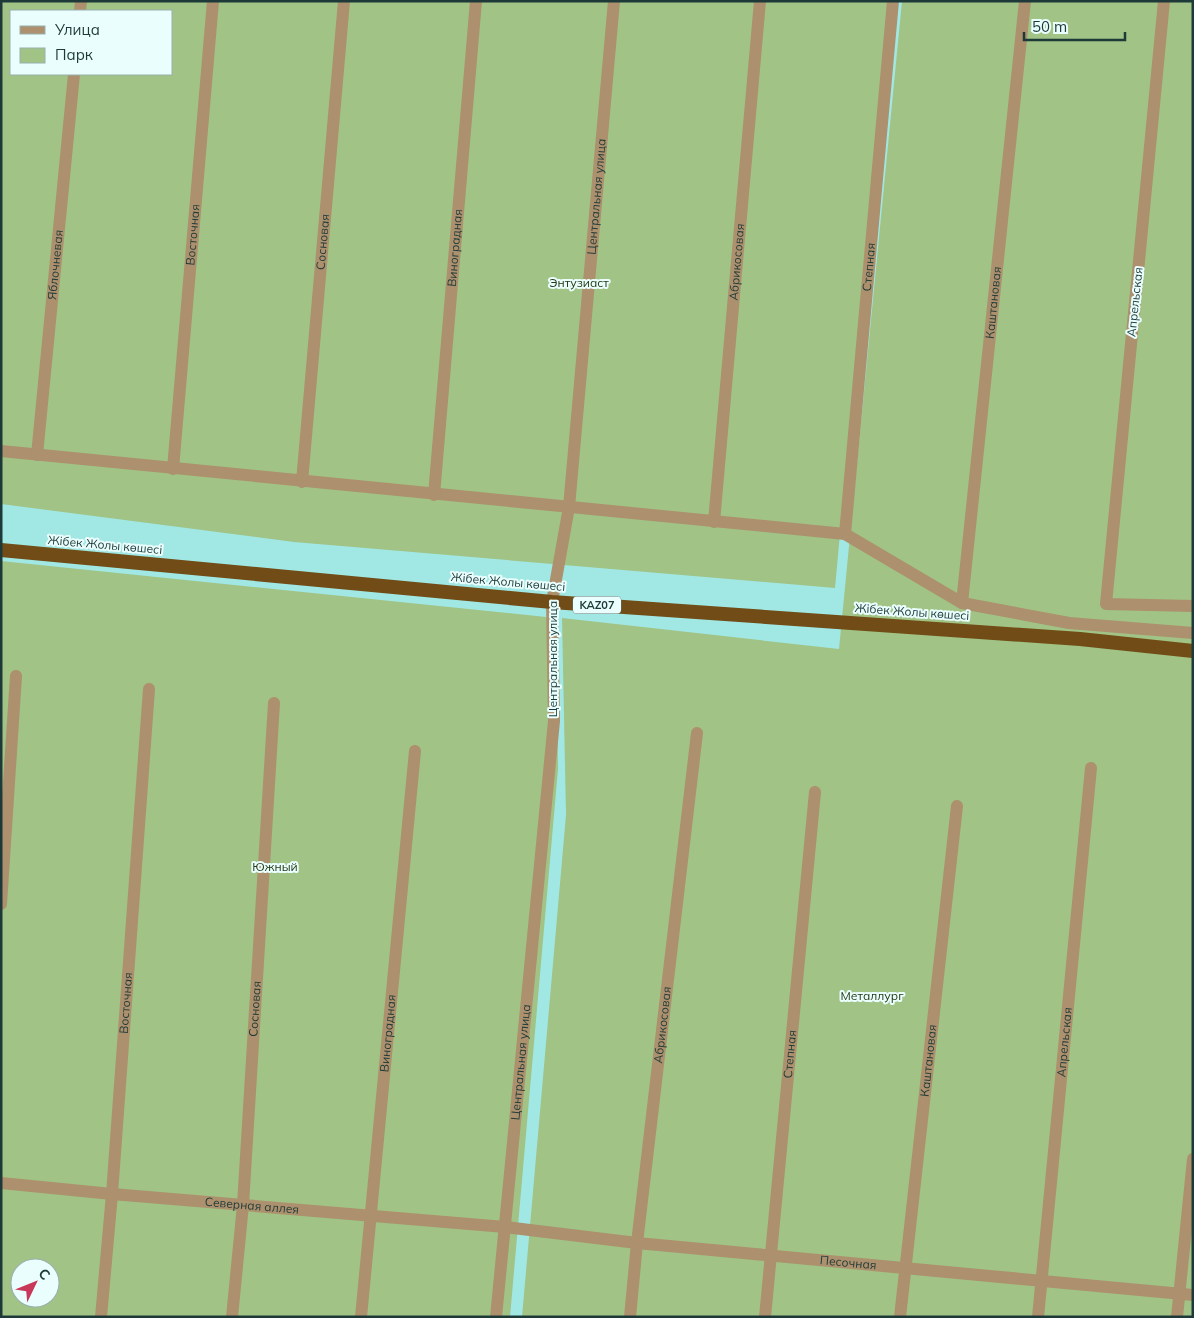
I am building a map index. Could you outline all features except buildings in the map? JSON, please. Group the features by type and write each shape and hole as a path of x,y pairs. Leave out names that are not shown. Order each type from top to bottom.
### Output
{"highway":[{"name":"Жібек Жолы көшесі","path":"1,550 552,602 1080,639 1193,651"}],"street":[{"name":"Восточная","path":"173,469 213,1"},
{"name":"Сосновая","path":"302,482 344,1"},
{"name":"Виноградная","path":"434,495 476,1"},
{"name":"Центральная улица","path":"496,1317 554,721 552,602 569,508 614,1"},
{"name":"Абрикосовая","path":"714,522 760,1"},
{"name":"Степная","path":"845,534 893,1"},
{"name":"Каштановая","path":"962,603 1025,1"},
{"name":"Апрельская","path":"1164,1 1106,604 1193,606"},
{"name":"Яблочневая","path":"37,455 74,75"},
{"path":"1,452 845,534 962,603 1069,623 1193,633"},
{"path":"1,904 16,676"},
{"name":"Восточная","path":"101,1317 112,1194 149,689"},
{"name":"Сосновая","path":"232,1317 243,1205 274,702"},
{"name":"Абрикосовая","path":"630,1317 697,733"},
{"name":"Виноградная","path":"361,1317 415,751"},
{"name":"Апрельская","path":"1038,1317 1091,768"},
{"name":"Степная","path":"765,1317 815,792"},
{"name":"Каштановая","path":"900,1317 957,806"},
{"path":"1177,1317 1193,1159"},
{"name":"Северная аллея","path":"1,1183 504,1227"},
{"name":"Песочная","path":"504,1227 637,1243 1193,1295"}],"green space":[{"name":"Энтузиаст","path":"1,1 889,1 835,588 294,542 1,504"},
{"name":"Металлург","path":"902,1 1193,1 1193,1317 522,1317 566,815 562,618 839,649"},
{"name":"Южный","path":"1,561 556,618 558,769 510,1317 1,1317"}]}
